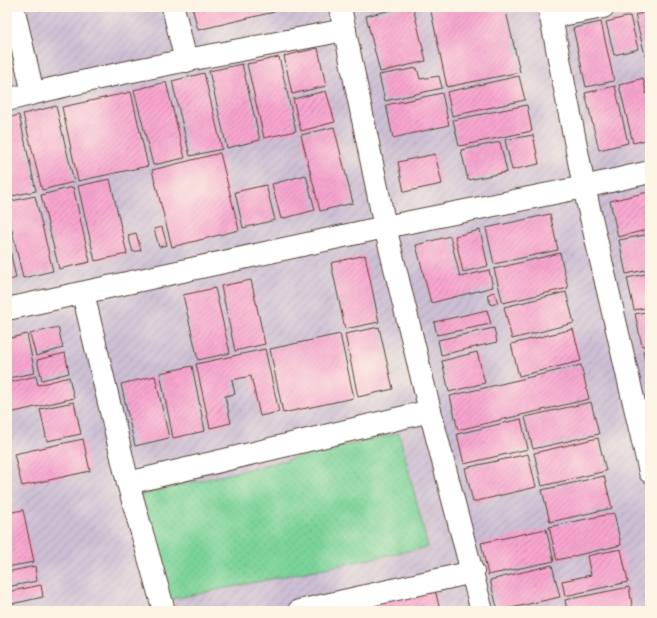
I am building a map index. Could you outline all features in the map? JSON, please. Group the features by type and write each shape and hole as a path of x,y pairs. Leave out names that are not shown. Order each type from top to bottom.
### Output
{"street":[{"path":"13,7 33,93"},
{"path":"173,7 186,61"},
{"path":"340,7 385,227 430,411 482,611"},
{"path":"603,7 550,12 584,187 650,472"},
{"path":"7,100 33,93 186,61 345,30"},
{"path":"7,309 385,227 584,187 650,172"},
{"path":"83,293 128,483 164,611"},
{"path":"128,483 430,411"},
{"path":"300,611 473,572"}],"shaded area":[{"path":"7,7 650,7 650,611 7,611"}],"green space":[{"path":"399,433 428,547 168,600 140,495"}],"building":[{"path":"192,7 273,7 274,12 198,30"},
{"path":"404,7 413,7 426,61 380,72 366,16"},
{"path":"430,7 505,7 520,72 447,87"},
{"path":"650,11 650,71 649,71 635,15"},
{"path":"630,16 638,49 614,55 606,22"},
{"path":"601,22 614,81 586,87 573,28"},
{"path":"318,48 326,86 292,94 284,56"},
{"path":"279,57 296,131 264,138 247,64"},
{"path":"242,64 260,140 227,148 209,71"},
{"path":"417,68 420,79 439,76 442,88 385,101 379,75"},
{"path":"204,73 222,149 190,156 172,81"},
{"path":"519,76 525,100 452,116 447,92"},
{"path":"643,78 650,108 650,139 633,143 619,85"},
{"path":"166,82 185,158 153,165 134,90"},
{"path":"615,86 628,143 599,150 585,93"},
{"path":"326,91 335,122 301,131 293,99"},
{"path":"131,92 148,166 78,181 62,107"},
{"path":"442,93 449,125 393,138 386,105"},
{"path":"527,105 532,131 459,146 453,120"},
{"path":"56,106 74,182 42,190 23,114"},
{"path":"19,115 36,191 7,197 7,118"},
{"path":"334,127 353,203 320,211 301,135"},
{"path":"533,135 539,164 512,170 505,140"},
{"path":"500,142 507,172 468,180 461,150"},
{"path":"220,153 239,230 172,247 152,170"},
{"path":"435,154 442,184 404,192 398,162"},
{"path":"306,175 315,210 281,219 272,184"},
{"path":"110,179 127,254 95,261 78,186"},
{"path":"266,185 275,220 243,228 235,192"},
{"path":"73,187 90,262 59,269 41,195"},
{"path":"648,192 650,201 650,229 618,237 610,201"},
{"path":"35,196 53,271 23,278 7,209 7,202"},
{"path":"550,214 558,250 494,264 486,228"},
{"path":"162,227 167,245 159,247 154,229"},
{"path":"480,230 488,266 463,272 455,236"},
{"path":"136,233 141,250 133,252 128,235"},
{"path":"650,234 650,269 626,274 619,240"},
{"path":"450,236 460,277 489,270 493,287 431,303 416,245"},
{"path":"9,245 16,278 7,281 7,246"},
{"path":"560,253 568,288 503,303 494,269"},
{"path":"365,255 379,322 345,329 331,263"},
{"path":"650,273 650,307 634,310 627,278"},
{"path":"251,280 265,344 235,351 221,286"},
{"path":"215,288 230,353 198,360 183,295"},
{"path":"494,292 498,303 491,305 487,295"},
{"path":"566,292 574,323 512,339 504,307"},
{"path":"487,310 491,324 437,335 434,322"},
{"path":"650,311 650,345 642,346 635,314"},
{"path":"58,327 63,348 36,356 30,334"},
{"path":"379,327 393,389 358,397 345,334"},
{"path":"494,328 497,342 441,355 438,340"},
{"path":"573,329 581,361 519,376 511,344"},
{"path":"27,334 35,373 7,378 7,339"},
{"path":"340,334 354,398 283,413 270,349"},
{"path":"265,349 279,412 260,416 251,376 232,380 235,394 225,396 231,423 210,428 196,364"},
{"path":"650,350 650,380 649,380 643,351"},
{"path":"477,352 485,383 449,392 442,361"},
{"path":"65,353 69,373 42,380 37,360"},
{"path":"581,365 589,399 458,430 450,396"},
{"path":"192,366 205,431 173,438 160,373"},
{"path":"36,376 38,385 69,377 74,398 10,413 7,400 7,383"},
{"path":"155,376 169,438 135,446 121,384"},
{"path":"74,402 81,434 47,441 40,409"},
{"path":"591,402 599,434 533,449 525,417"},
{"path":"521,419 528,449 464,464 457,434"},
{"path":"598,438 606,471 542,486 534,453"},
{"path":"83,439 90,471 22,486 14,454"},
{"path":"528,454 536,487 473,502 465,468"},
{"path":"604,476 612,508 550,522 542,490"},
{"path":"23,510 34,562 7,567 7,513"},
{"path":"614,513 621,545 557,560 549,527"},
{"path":"546,529 554,561 488,575 481,543"},
{"path":"621,549 628,582 565,596 562,581 591,575 587,556"},
{"path":"552,565 560,597 498,611 490,580"},
{"path":"35,566 37,581 7,587 7,572"},
{"path":"41,585 43,597 7,605 7,592"},
{"path":"629,587 633,611 567,611 565,600"},
{"path":"435,589 440,611 366,611 365,605"}]}
